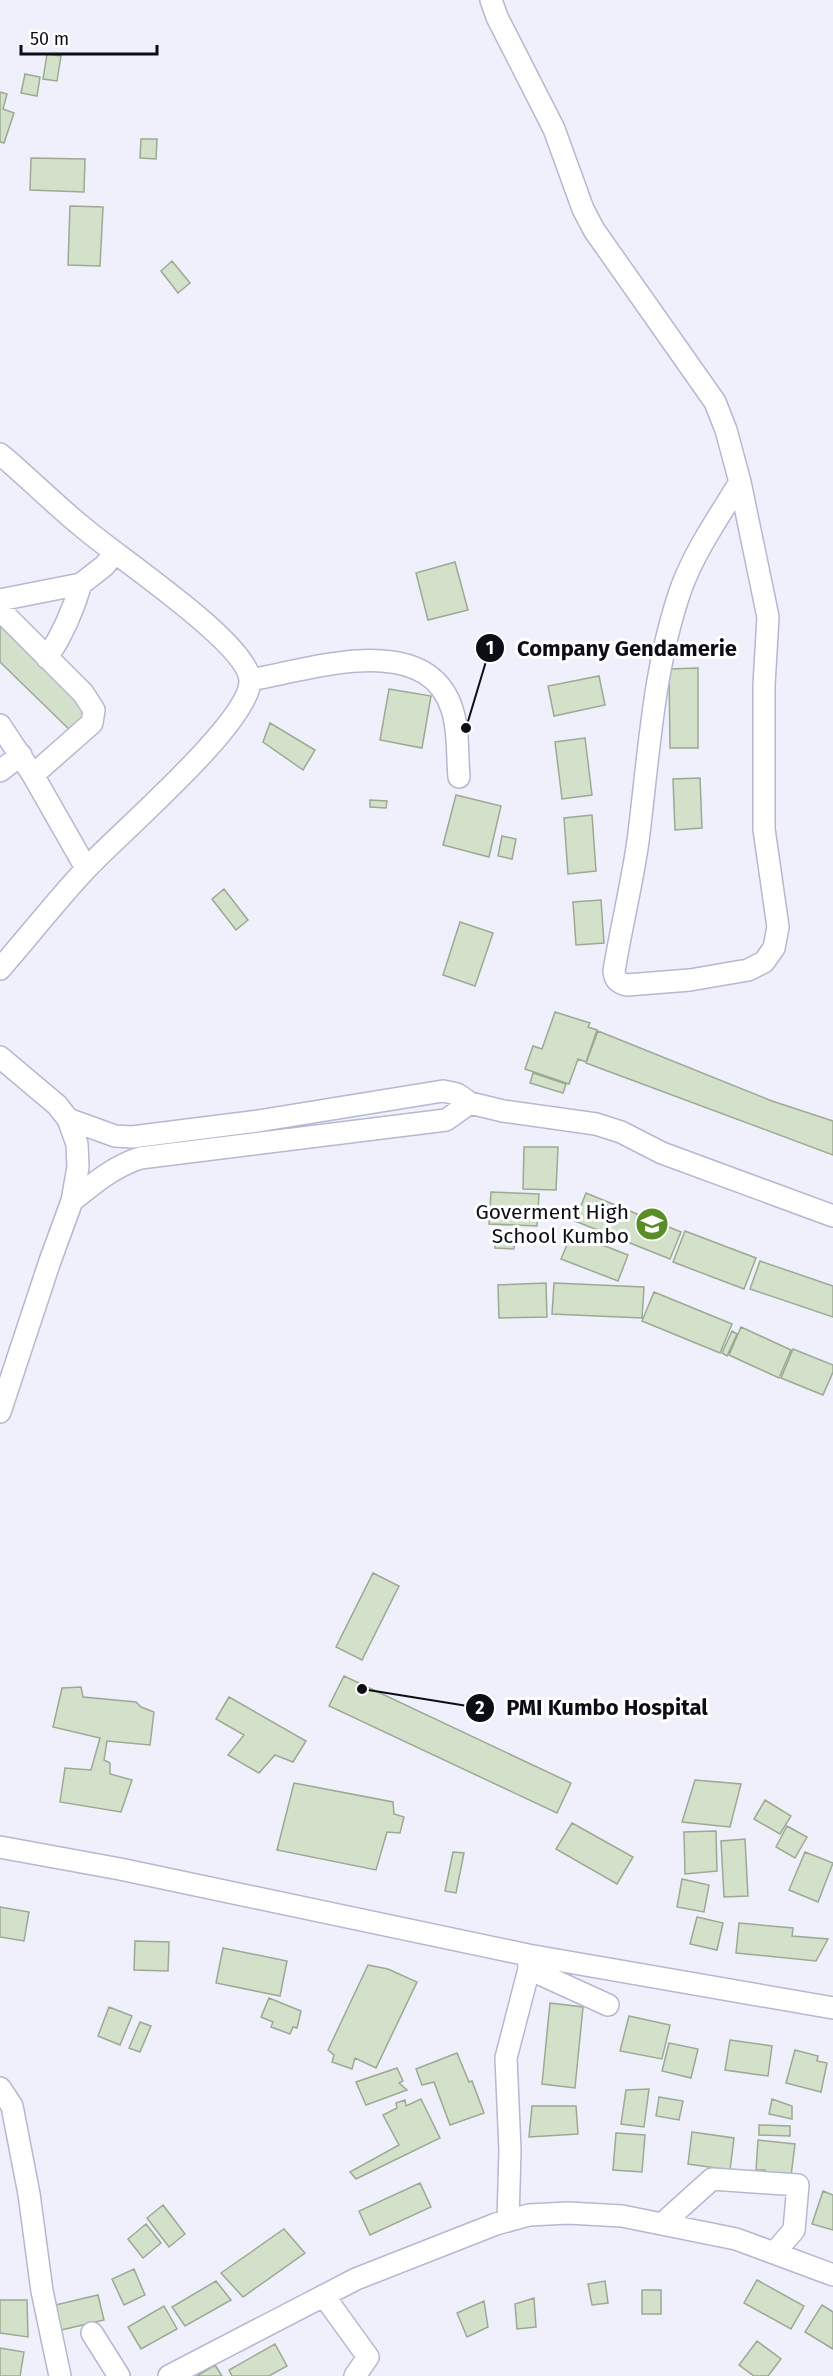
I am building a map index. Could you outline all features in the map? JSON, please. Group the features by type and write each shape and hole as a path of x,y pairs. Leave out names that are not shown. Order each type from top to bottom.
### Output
{"street":[{"path":"491,0 554,129 583,209 594,230 715,402 726,430 740,482 768,617 764,685 764,829 778,927 774,948 764,962 748,970 690,980 627,985 615,979 614,971 638,845 660,664 683,583 704,541 740,482"},
{"path":"0,454 84,529 213,628 238,655 247,668 250,680 248,693 236,714 190,767 86,868 0,969"},
{"path":"0,600 81,584 104,566 115,553"},
{"path":"47,658 62,636 75,607 81,584"},
{"path":"0,609 83,693 94,710 92,723 33,775"},
{"path":"250,680 364,660 385,660 421,669 435,680 453,710 459,777"},
{"path":"0,725 21,755 86,868"},
{"path":"0,771 21,755"},
{"path":"0,1057 57,1105 69,1119 77,1144 78,1167 72,1201 0,1412"},
{"path":"69,1119 115,1136 132,1137 258,1121 443,1091 456,1094 470,1103 503,1111 596,1124 621,1132 662,1153 833,1216"},
{"path":"72,1201 103,1175 122,1164 140,1158 446,1120 470,1103"},
{"path":"0,1847 120,1869 529,1962 833,2008"},
{"path":"529,1962 608,2005"},
{"path":"508,2221 510,2150 506,2058 529,1962"},
{"path":"0,2088 12,2106 29,2193 42,2291 60,2376"},
{"path":"662,2224 712,2179 798,2185 794,2230 774,2253"},
{"path":"169,2376 356,2279 529,2215 568,2213 622,2216 736,2239 833,2275"},
{"path":"324,2296 368,2357 355,2376"},
{"path":"92,2333 119,2376"}],"building":[{"path":"47,54 61,56 57,81 43,79"},
{"path":"25,74 40,77 37,96 21,93"},
{"path":"0,92 7,94 3,109 14,113 4,143 0,142"},
{"path":"141,139 157,139 156,159 140,158"},
{"path":"31,158 85,159 84,192 30,190"},
{"path":"70,206 103,207 100,266 68,265"},
{"path":"172,261 190,283 178,293 161,271"},
{"path":"455,562 468,610 428,620 416,573"},
{"path":"0,619 97,715 76,736 0,662"},
{"path":"698,668 698,748 670,748 669,669"},
{"path":"599,676 605,705 554,716 548,686"},
{"path":"389,689 431,696 422,748 380,740"},
{"path":"270,723 315,750 303,770 263,742"},
{"path":"585,738 592,795 562,799 555,742"},
{"path":"700,778 702,828 675,830 673,779"},
{"path":"456,795 501,806 489,857 443,845"},
{"path":"370,800 387,801 386,808 370,807"},
{"path":"592,815 596,871 568,874 564,818"},
{"path":"502,836 516,839 512,859 498,856"},
{"path":"224,889 248,920 236,930 212,899"},
{"path":"601,900 604,943 576,945 573,902"},
{"path":"460,922 493,933 475,986 443,975"},
{"path":"555,1012 590,1023 588,1027 597,1030 586,1062 578,1059 569,1084 525,1069 533,1046 542,1049"},
{"path":"598,1031 772,1101 833,1121 833,1155 586,1063"},
{"path":"533,1073 566,1084 563,1093 530,1083"},
{"path":"524,1147 558,1147 556,1190 523,1189"},
{"path":"491,1192 539,1194 537,1226 489,1224"},
{"path":"586,1193 681,1232 670,1259 575,1221"},
{"path":"496,1230 515,1231 514,1249 495,1248"},
{"path":"685,1231 756,1258 744,1289 673,1262"},
{"path":"572,1233 628,1255 618,1281 561,1259"},
{"path":"760,1261 833,1286 833,1317 750,1289"},
{"path":"546,1283 547,1317 499,1318 498,1285"},
{"path":"554,1283 644,1287 642,1318 552,1314"},
{"path":"654,1292 732,1324 720,1353 642,1321"},
{"path":"741,1327 791,1350 779,1378 729,1355"},
{"path":"732,1331 737,1334 727,1356 722,1353"},
{"path":"793,1349 833,1365 833,1372 823,1395 781,1378"},
{"path":"373,1573 399,1586 362,1660 336,1647"},
{"path":"344,1676 571,1783 557,1813 329,1706"},
{"path":"81,1687 83,1697 136,1702 141,1707 154,1712 150,1745 107,1741 104,1760 110,1763 110,1774 132,1780 121,1812 60,1802 65,1768 91,1770 100,1738 53,1727 62,1688"},
{"path":"229,1697 306,1741 293,1762 275,1755 259,1773 228,1755 244,1735 216,1719"},
{"path":"695,1780 741,1784 730,1827 682,1822"},
{"path":"294,1783 393,1802 394,1814 404,1817 400,1833 387,1832 376,1870 277,1850"},
{"path":"765,1800 791,1816 780,1834 754,1819"},
{"path":"572,1823 633,1857 617,1884 556,1849"},
{"path":"787,1826 807,1837 795,1858 776,1847"},
{"path":"716,1831 717,1871 685,1874 684,1832"},
{"path":"745,1839 748,1896 724,1897 721,1841"},
{"path":"453,1852 464,1853 456,1893 445,1891"},
{"path":"805,1852 833,1863 818,1902 789,1890"},
{"path":"682,1879 709,1885 704,1912 677,1907"},
{"path":"0,1907 29,1912 24,1941 0,1937"},
{"path":"697,1917 723,1923 717,1950 690,1944"},
{"path":"739,1923 793,1928 792,1936 828,1939 816,1961 736,1953"},
{"path":"135,1941 169,1942 168,1971 134,1970"},
{"path":"223,1948 287,1961 280,1996 216,1983"},
{"path":"368,1965 388,1969 417,1982 376,2068 355,2058 352,2069 332,2062 334,2055 328,2050"},
{"path":"269,1998 301,2011 297,2028 293,2027 290,2034 271,2027 273,2022 261,2017"},
{"path":"550,2003 583,2007 575,2088 542,2084"},
{"path":"109,2007 132,2016 120,2045 98,2036"},
{"path":"629,2016 670,2025 662,2059 620,2051"},
{"path":"140,2022 151,2026 140,2052 129,2048"},
{"path":"730,2040 772,2046 768,2076 725,2070"},
{"path":"669,2043 698,2049 691,2078 662,2071"},
{"path":"795,2050 818,2056 817,2061 827,2063 821,2092 786,2083"},
{"path":"457,2053 469,2082 472,2081 484,2113 450,2125 434,2082 422,2085 416,2069"},
{"path":"397,2068 403,2081 399,2083 407,2090 366,2105 356,2082"},
{"path":"649,2089 644,2127 621,2124 626,2090"},
{"path":"659,2097 683,2101 679,2120 656,2116"},
{"path":"421,2099 440,2138 356,2179 350,2172 399,2145 383,2115 397,2108 396,2103 405,2100 406,2106"},
{"path":"772,2099 792,2106 792,2119 769,2114"},
{"path":"532,2106 576,2106 578,2134 529,2137"},
{"path":"759,2125 790,2126 790,2136 759,2135"},
{"path":"692,2132 734,2138 730,2170 688,2164"},
{"path":"616,2133 645,2135 642,2172 613,2170"},
{"path":"758,2140 795,2144 791,2176 765,2174 765,2170 756,2170"},
{"path":"420,2183 431,2207 370,2235 359,2211"},
{"path":"823,2191 833,2195 833,2230 812,2224"},
{"path":"163,2205 185,2234 169,2247 147,2218"},
{"path":"146,2224 161,2243 143,2258 128,2239"},
{"path":"284,2229 305,2253 243,2297 221,2273"},
{"path":"134,2269 145,2295 124,2305 112,2279"},
{"path":"757,2280 804,2306 791,2329 744,2303"},
{"path":"216,2281 231,2300 185,2326 172,2307"},
{"path":"605,2281 608,2303 592,2305 588,2284"},
{"path":"642,2290 661,2290 661,2314 642,2314"},
{"path":"98,2295 104,2320 57,2331 51,2306"},
{"path":"534,2298 536,2327 517,2329 515,2304"},
{"path":"0,2300 27,2300 28,2337 0,2333"},
{"path":"484,2301 488,2327 467,2337 457,2313"},
{"path":"822,2305 833,2312 833,2349 805,2332"},
{"path":"164,2306 177,2329 141,2349 128,2327"},
{"path":"757,2341 781,2359 768,2376 754,2376 739,2365"},
{"path":"275,2344 287,2366 269,2376 232,2376 229,2370"},
{"path":"0,2348 24,2352 20,2376 0,2376"},
{"path":"215,2365 222,2376 197,2376"}],"place":[{"name":"Company Gendamerie","path":"466,728"},
{"name":"Goverment High School Kumbo","path":"652,1224"},
{"name":"PMI Kumbo Hospital","path":"362,1689"}]}
